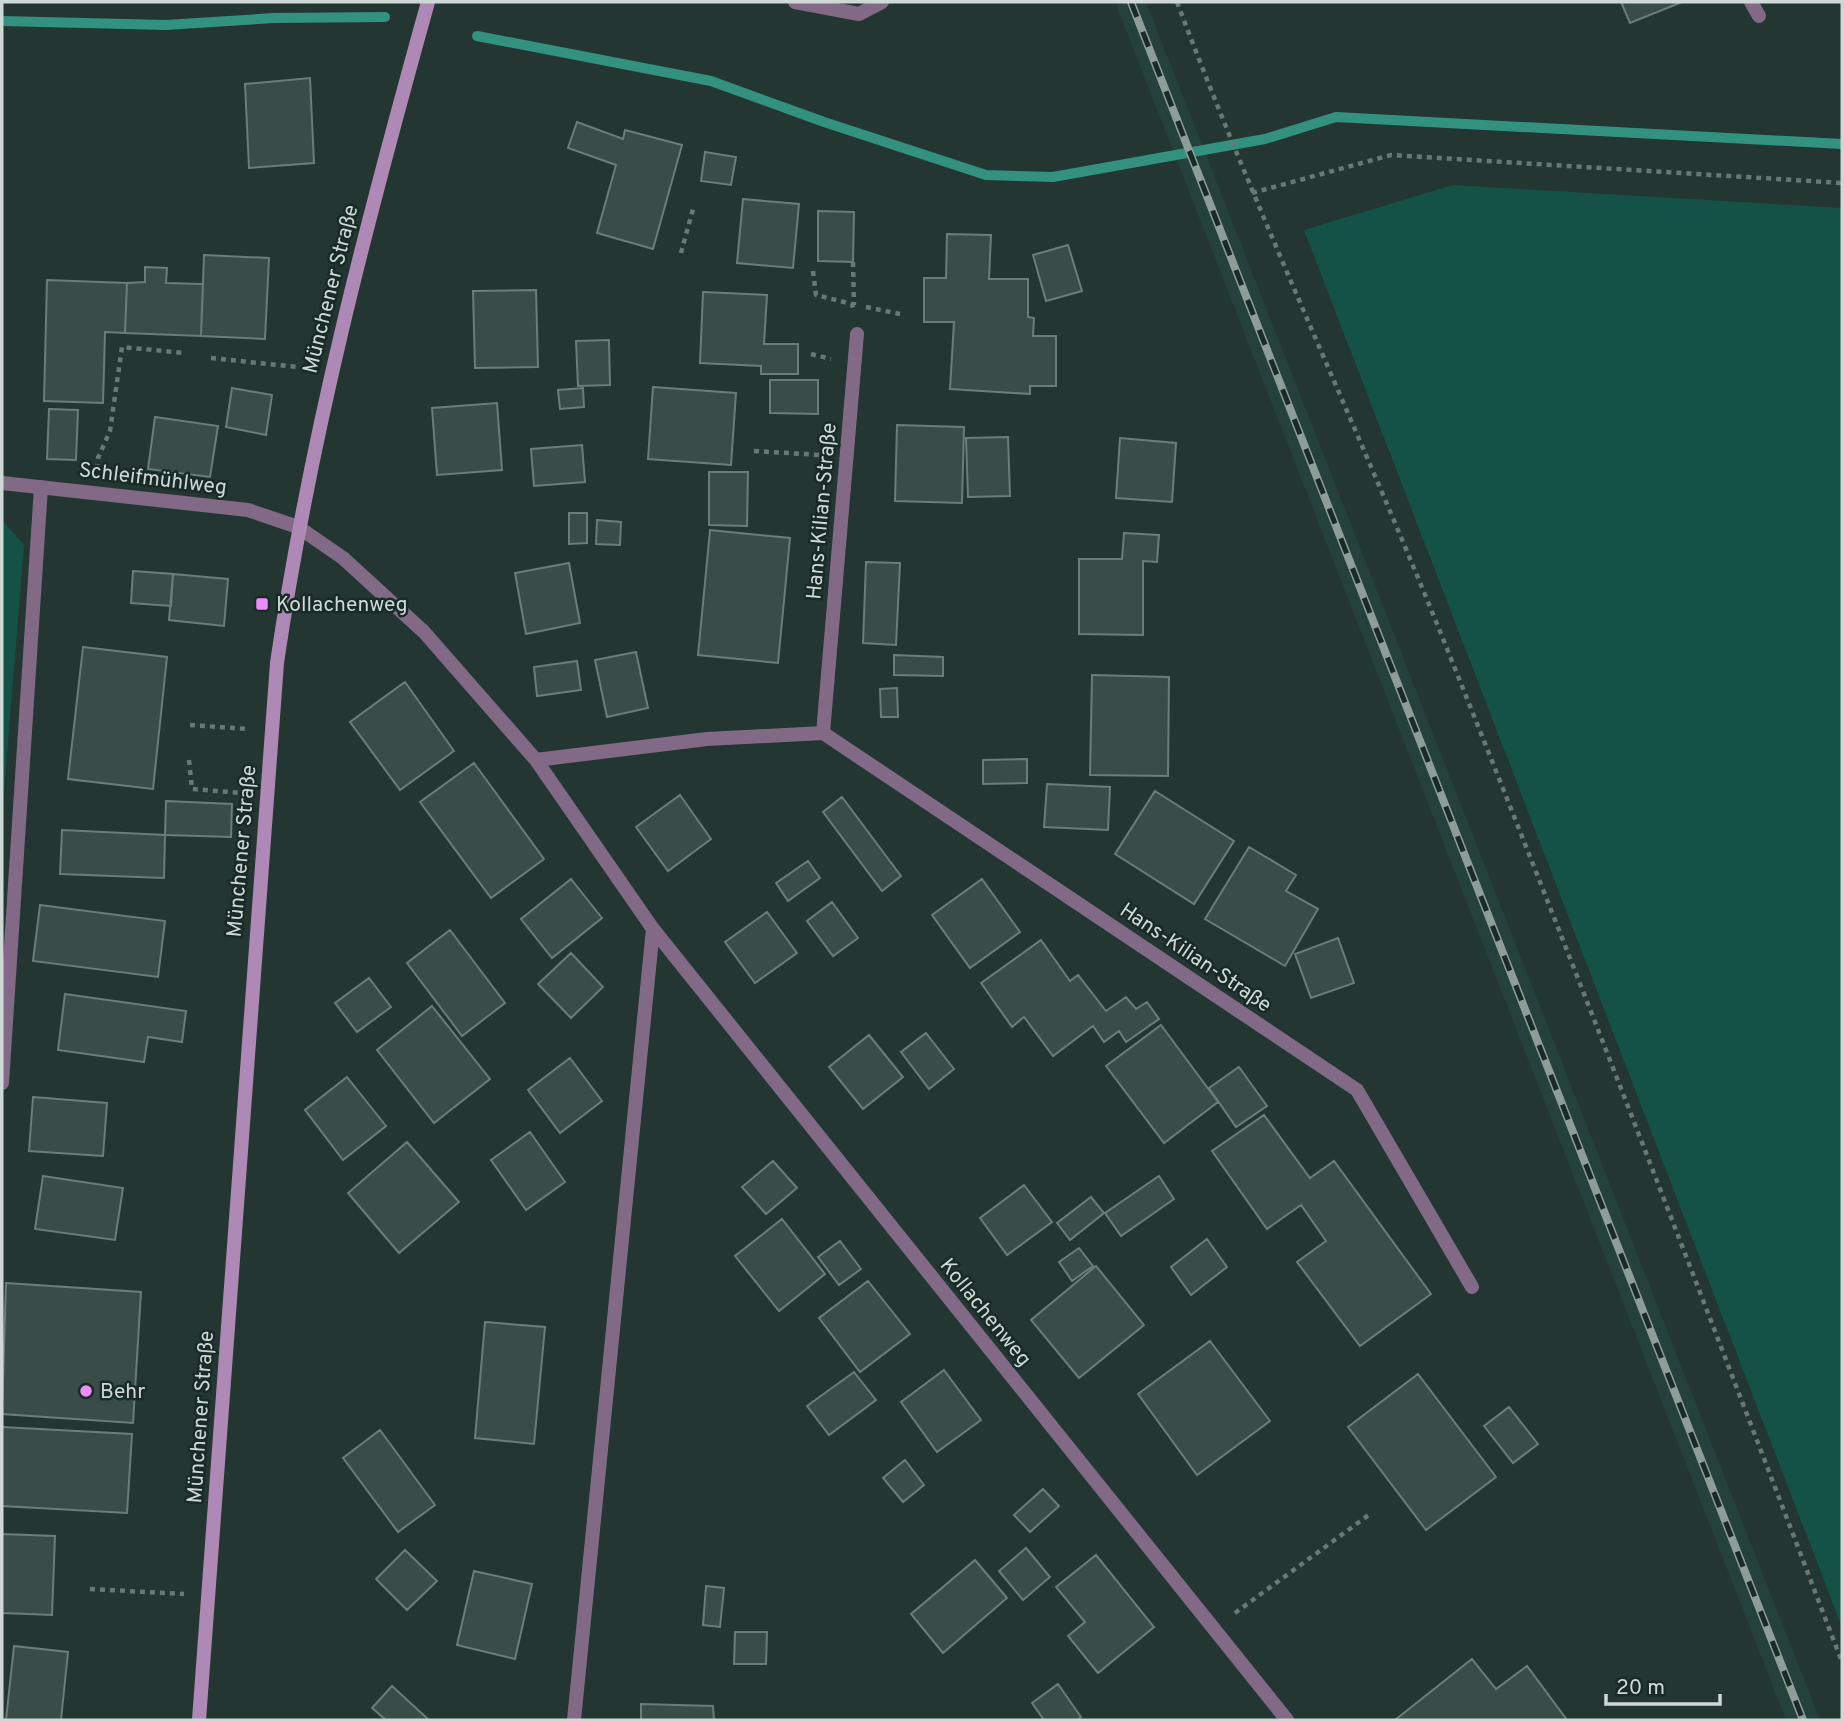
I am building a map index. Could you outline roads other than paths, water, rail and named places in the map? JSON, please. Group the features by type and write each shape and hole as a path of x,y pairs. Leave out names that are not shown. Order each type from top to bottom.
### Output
{"main road":[{"name":"Münchener Straße","path":"199,1720 277,663 298,527 331,370 358,253 428,2"}],"street":[{"path":"795,2 859,15 882,2"},
{"path":"1751,2 1759,16"},
{"name":"Hans-Kilian-Straße","path":"857,334 823,733 1357,1090 1472,1287"},
{"name":"Schleifmühlweg","path":"2,483 248,510 298,527"},
{"path":"2,1083 41,487"},
{"name":"Kollachenweg","path":"298,527 343,558 424,632 536,760 653,929 1287,1720"},
{"path":"536,760 707,739 823,733"},
{"path":"574,1720 653,929"}],"waterway":[{"path":"2,21 166,25 274,18 385,17"},
{"path":"477,36 711,81 824,122 986,175 1053,177 1265,139 1336,117 1842,144"}],"railway":[{"path":"1131,2 1803,1720"}],"place":[{"name":"Kollachenweg","path":"262,604"},
{"name":"Behr","path":"86,1391"}]}
